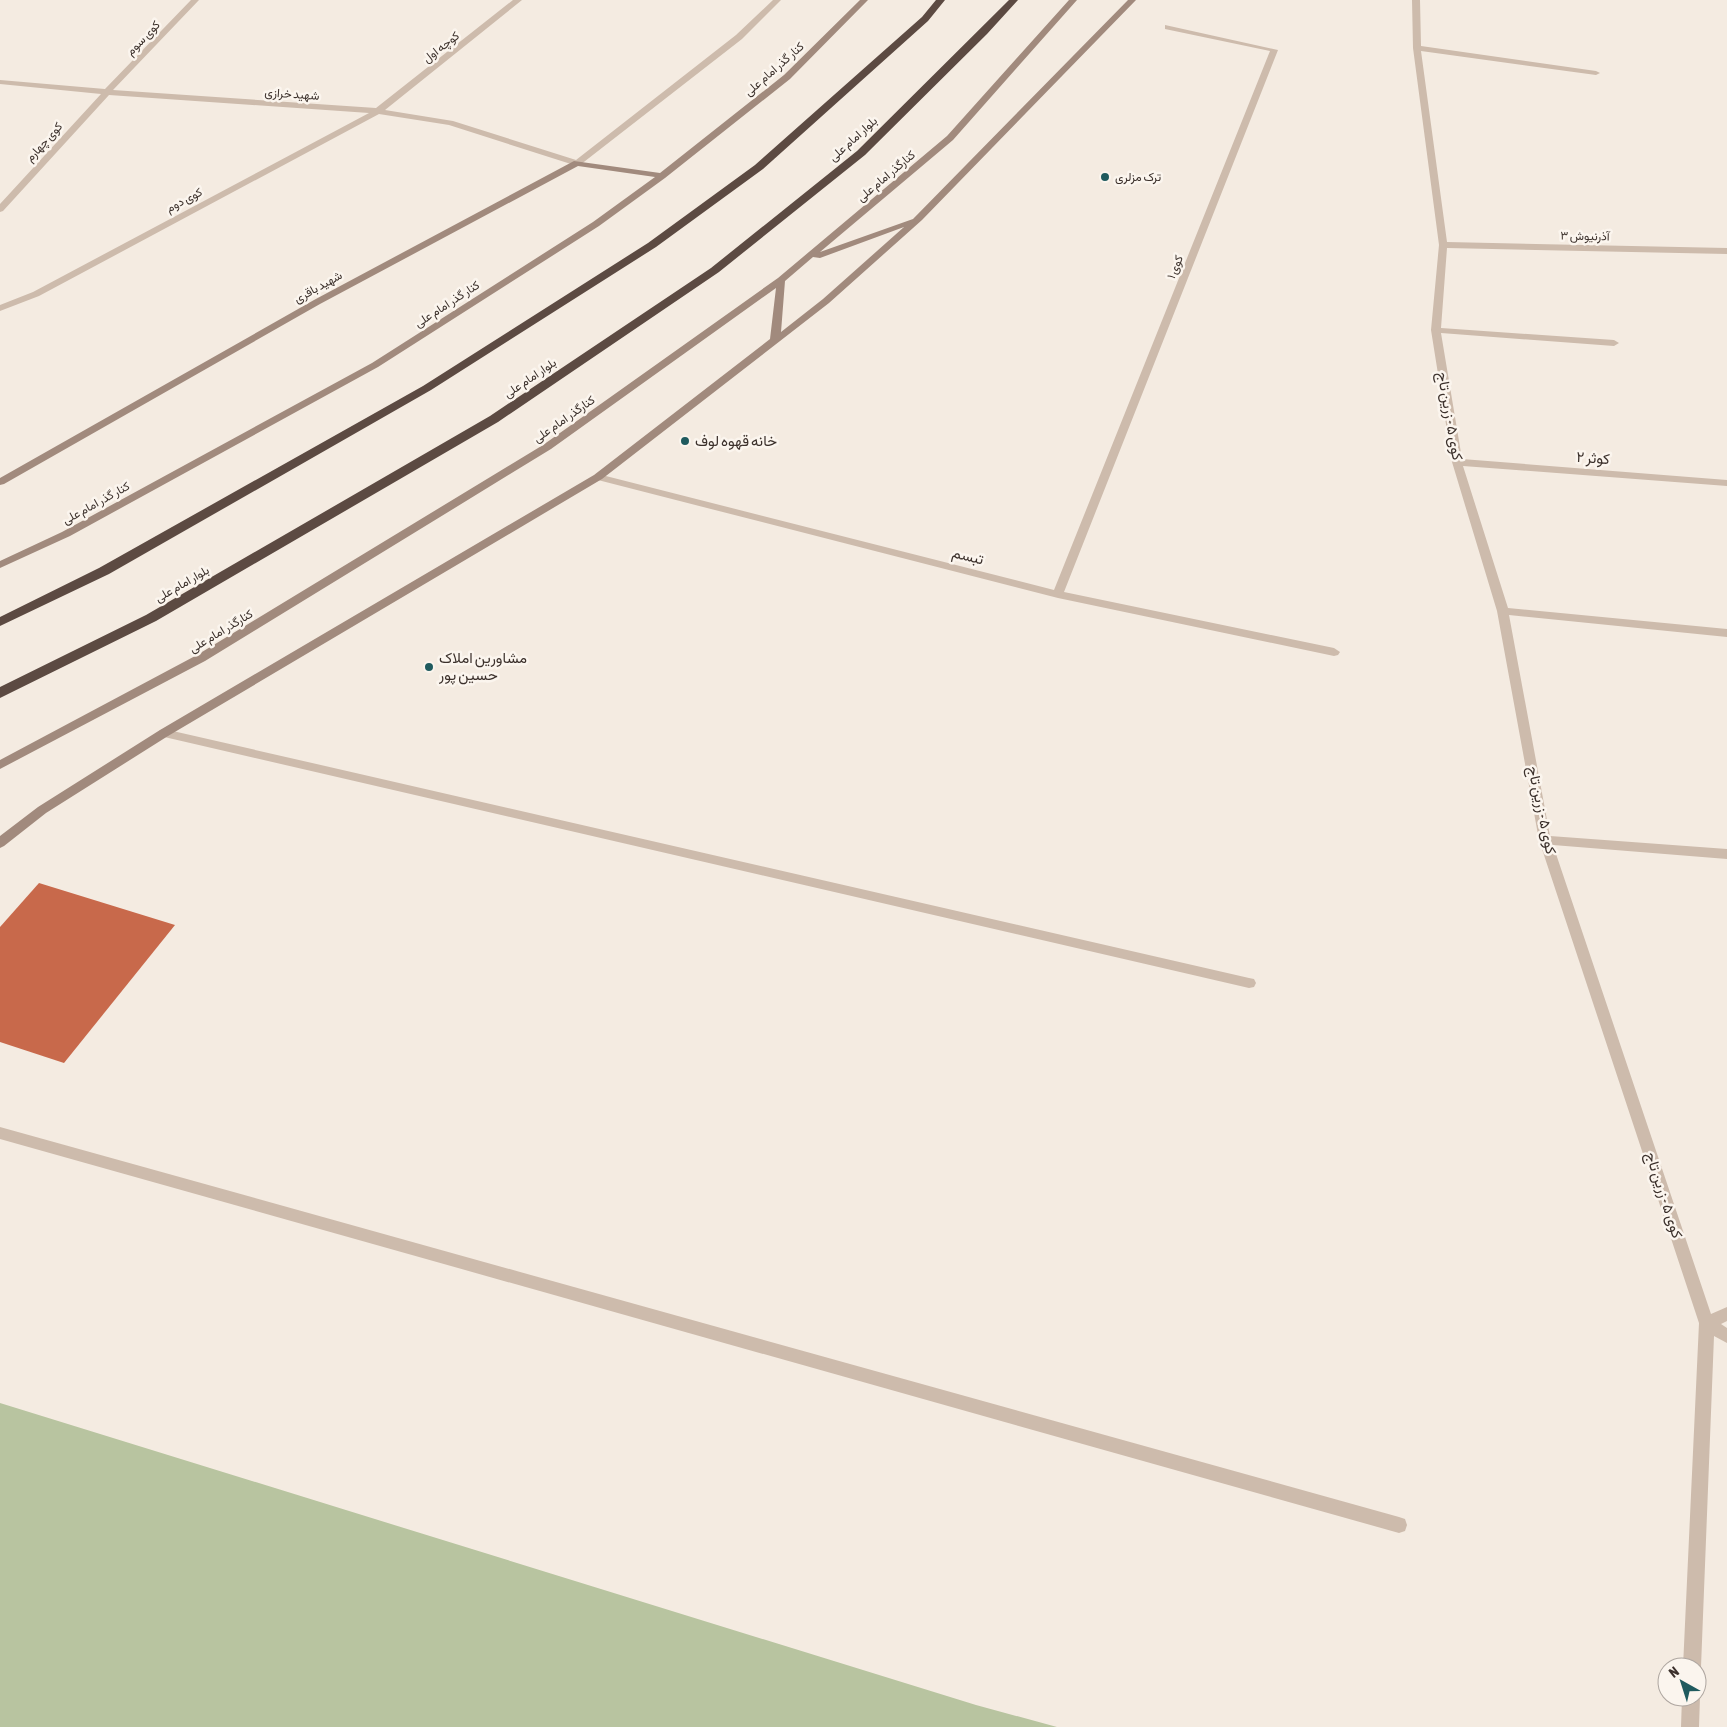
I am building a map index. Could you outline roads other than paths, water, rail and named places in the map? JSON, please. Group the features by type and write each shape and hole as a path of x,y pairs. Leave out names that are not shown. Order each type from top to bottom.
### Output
{"highway":[{"path":"0,622 104,572 428,388 652,245 759,167 925,18 941,0"},
{"name":"بلوار امام علی","path":"0,692 151,618 494,419 715,270 860,153 984,32 1014,0"}],"main road":[{"name":"کنار گذر امام علی","path":"0,565 66,534 375,365 596,224 662,176 787,77 864,0"},
{"name":"کنارگذر امام علی","path":"0,765 201,658 547,447 808,259 950,138 1074,0"},
{"path":"0,843 42,810 164,733 598,477 826,301 919,218 1132,0"},
{"path":"577,163 662,176"},
{"name":"شهید باقری","path":"0,482 317,302 577,163"},
{"path":"808,259 919,218"},
{"path":"775,340 781,280"}],"street":[{"name":"کوی سوم","path":"107,92 195,0"},
{"name":"کوچه اول","path":"378,111 518,0"},
{"path":"577,163 739,37 777,0"},
{"name":"کوی ۵ - زرین تاج","path":"1416,0 1417,48 1443,245 1436,330 1457,462 1503,611 1546,840 1707,1323 1692,1657"},
{"name":"کوی ۱","path":"1058,594 1274,50 1168,27"},
{"path":"1417,48 1596,73"},
{"name":"شهید خرازی","path":"0,82 107,92 378,111 450,123 577,163"},
{"name":"کوی چهارم","path":"0,209 107,92"},
{"name":"کوی دوم","path":"0,308 36,294 378,111"},
{"name":"آذرنیوش ۳","path":"1443,245 1727,251"},
{"path":"1436,330 1614,343"},
{"name":"کوثر ۲","path":"1457,462 1727,483"},
{"name":"تبسم","path":"598,477 1058,594 1334,652"},
{"path":"1503,611 1727,633"},
{"path":"164,733 1249,982"},
{"path":"1546,840 1727,854"},
{"path":"0,1133 1399,1526"},
{"path":"1707,1323 1727,1314"},
{"path":"1707,1323 1727,1336"},
{"path":"1690,1727 1691,1707"}],"place":[{"name":"ترک مزلری","path":"1105,177"},
{"name":"خانه قهوه لوف","path":"685,441"},
{"name":"مشاورین املاک حسین پور","path":"429,667"}]}
